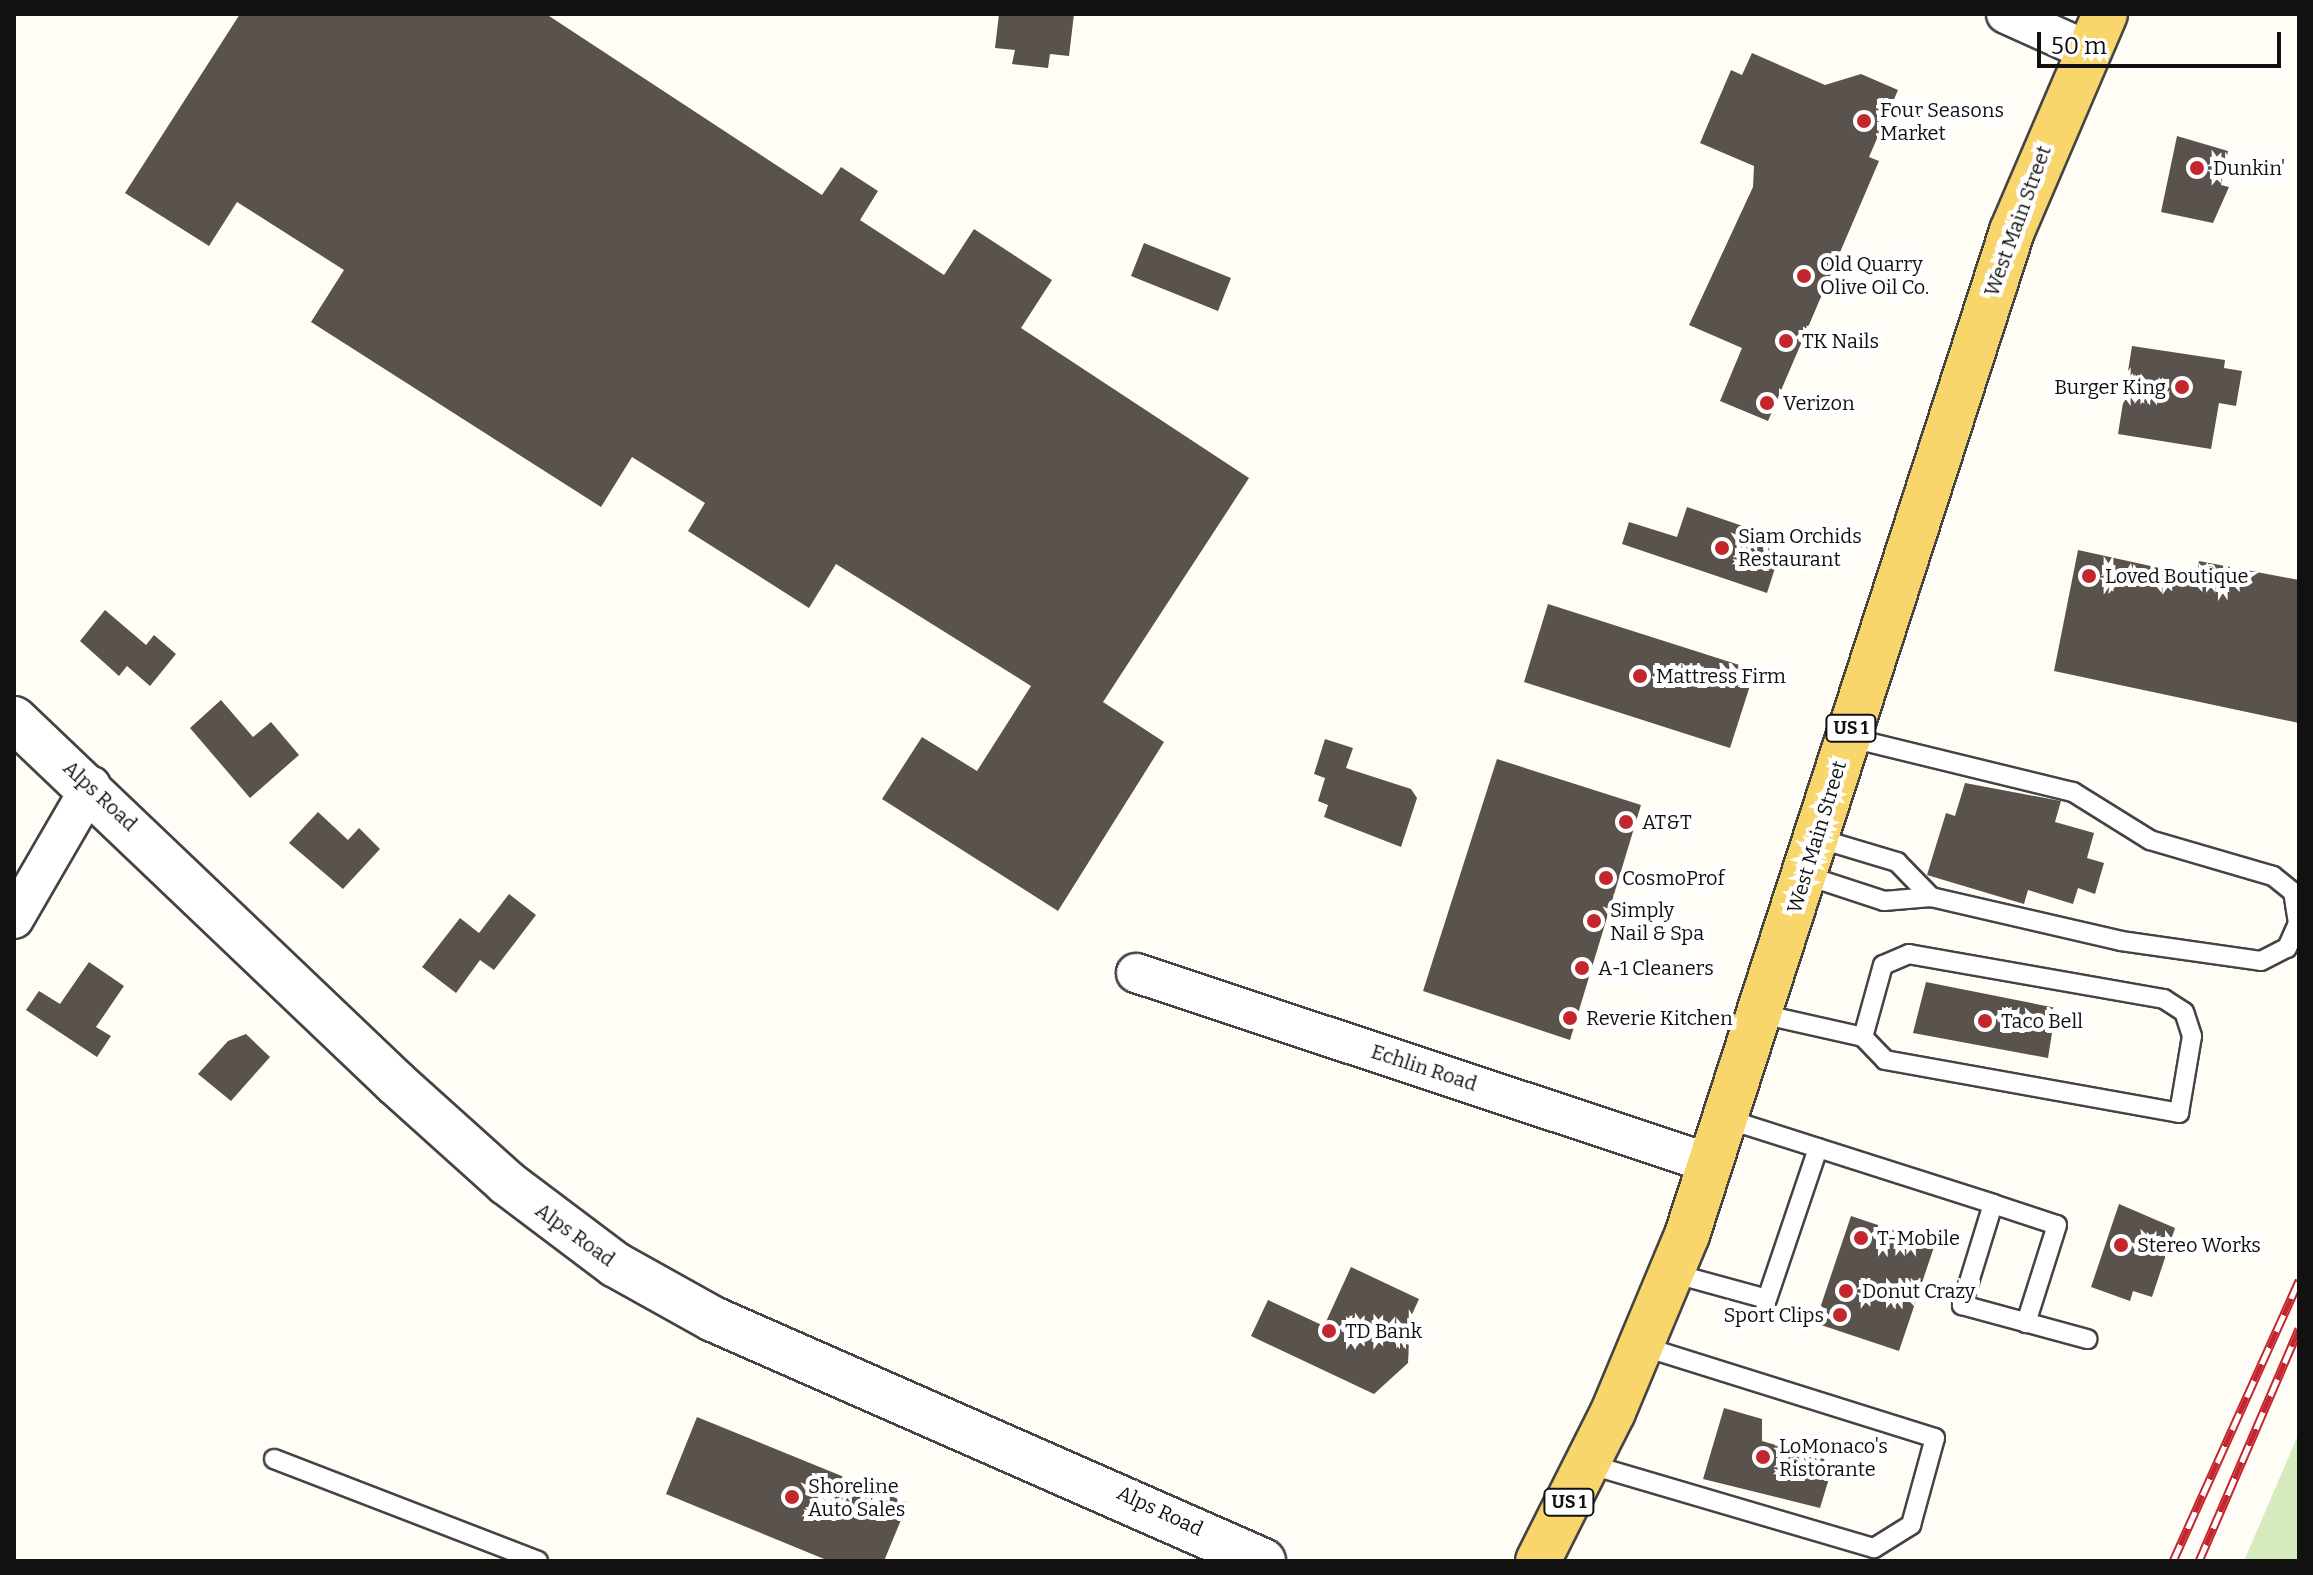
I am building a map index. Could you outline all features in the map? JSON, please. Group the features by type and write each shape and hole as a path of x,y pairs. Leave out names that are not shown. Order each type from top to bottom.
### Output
{"main road":[{"name":"West Main Street","path":"1538,1561 1588,1464 1641,1346 1712,1164 2012,231 2095,32"}],"street":[{"path":"2006,14 2095,32"},
{"name":"Alps Road","path":"14,719 91,786 396,1083 507,1183 616,1265 713,1319 1263,1561"},
{"path":"14,919 91,786"},
{"name":"Echlin Road","path":"1136,973 1712,1164"}],"lane":[{"path":"1811,857 1884,901 1931,897 2121,941 2261,961 2287,948 2298,923 2293,892 2273,876 2150,840 2073,792 1848,737"},
{"path":"1811,857 1897,862 1931,897"},
{"path":"1761,1014 1863,1037 1885,1060 2179,1113 2192,1036 2184,1012 2164,999 1893,955 1883,965 1863,1037"},
{"path":"1727,1119 2057,1225 2026,1323"},
{"path":"1672,1273 1767,1299 1818,1148"},
{"path":"1993,1204 1962,1305 2087,1339"},
{"path":"1588,1464 1874,1548 1911,1525 1935,1438 1641,1346"},
{"path":"274,1459 538,1561"}],"green space":[{"path":"2299,1433 2299,1561 2244,1561"}],"building":[{"path":"240,14 546,14 822,195 841,167 878,191 860,220 944,275 974,229 1052,280 1021,328 1249,478 1103,702 1164,742 1058,911 882,799 922,737 977,771 1031,686 836,564 809,608 688,531 705,503 632,457 601,507 311,322 344,270 237,202 209,246 125,193"},
{"path":"999,14 1074,14 1069,56 1050,54 1048,68 1012,64 1015,50 995,48"},
{"path":"1752,53 1825,85 1861,74 1898,90 1869,157 1879,161 1768,421 1720,401 1742,348 1689,325 1753,187 1754,166 1700,143 1731,70 1742,75"},
{"name":"Dunkin'","path":"2177,136 2228,151 2221,185 2229,187 2213,223 2161,212"},
{"path":"1144,243 1231,278 1218,311 1131,276"},
{"name":"Burger King","path":"2132,346 2225,360 2224,368 2242,371 2236,406 2219,403 2211,449 2118,434"},
{"name":"Siam Orchids Restaurant","path":"1687,507 1784,540 1767,593 1622,544 1629,522 1677,537"},
{"path":"2078,550 2196,576 2199,561 2299,580 2299,723 2054,671"},
{"name":"Mattress Firm","path":"1548,604 1755,670 1730,748 1524,682"},
{"path":"105,610 146,645 154,635 176,654 150,686 127,666 119,676 80,641"},
{"path":"221,700 253,737 271,722 299,755 250,798 190,728"},
{"path":"1325,739 1353,748 1346,768 1411,789 1417,798 1401,847 1324,817 1328,805 1318,801 1325,778 1314,774"},
{"path":"1497,759 1641,805 1570,1040 1423,991"},
{"path":"1965,783 2061,801 2055,822 2094,833 2087,858 2104,863 2095,894 2078,888 2073,904 2028,890 2024,904 1927,875 1946,813 1955,816"},
{"path":"318,812 348,840 359,828 380,849 343,889 289,843"},
{"path":"509,894 536,915 494,970 480,960 456,993 422,967 460,918 479,933"},
{"path":"89,962 124,986 96,1027 111,1036 97,1057 26,1010 39,991 60,1004"},
{"name":"Taco Bell","path":"1926,982 2056,1008 2048,1058 1913,1033"},
{"path":"246,1034 270,1057 231,1101 198,1074 228,1041"},
{"path":"2119,1204 2175,1228 2152,1297 2133,1291 2130,1301 2091,1287"},
{"path":"1851,1216 1935,1244 1899,1351 1815,1323"},
{"name":"TD Bank","path":"1351,1267 1419,1299 1400,1341 1409,1345 1408,1363 1374,1394 1251,1336 1268,1300 1324,1326"},
{"name":"LoMonaco's Ristorante","path":"1724,1408 1762,1419 1762,1441 1834,1462 1820,1508 1703,1479"},
{"path":"697,1417 908,1503 884,1561 829,1561 666,1494"}],"railway":[{"path":"2173,1561 2299,1280"},
{"path":"2199,1561 2299,1329"}],"place":[{"name":"Four Seasons Market","path":"1864,121"},
{"name":"Dunkin'","path":"2197,168"},
{"name":"Old Quarry Olive Oil Co.","path":"1804,276"},
{"name":"TK Nails","path":"1786,341"},
{"name":"Burger King","path":"2182,387"},
{"name":"Verizon","path":"1767,403"},
{"name":"Siam Orchids Restaurant","path":"1722,548"},
{"name":"Loved Boutique","path":"2089,576"},
{"name":"Mattress Firm","path":"1640,676"},
{"name":"AT&T","path":"1626,822"},
{"name":"CosmoProf","path":"1606,878"},
{"name":"Simply Nail & Spa","path":"1594,921"},
{"name":"A-1 Cleaners","path":"1582,968"},
{"name":"Reverie Kitchen","path":"1570,1018"},
{"name":"Taco Bell","path":"1985,1021"},
{"name":"T-Mobile","path":"1861,1238"},
{"name":"Stereo Works","path":"2121,1245"},
{"name":"Donut Crazy","path":"1846,1291"},
{"name":"Sport Clips","path":"1840,1315"},
{"name":"TD Bank","path":"1329,1331"},
{"name":"LoMonaco's Ristorante","path":"1763,1457"},
{"name":"Shoreline Auto Sales","path":"792,1497"}]}
